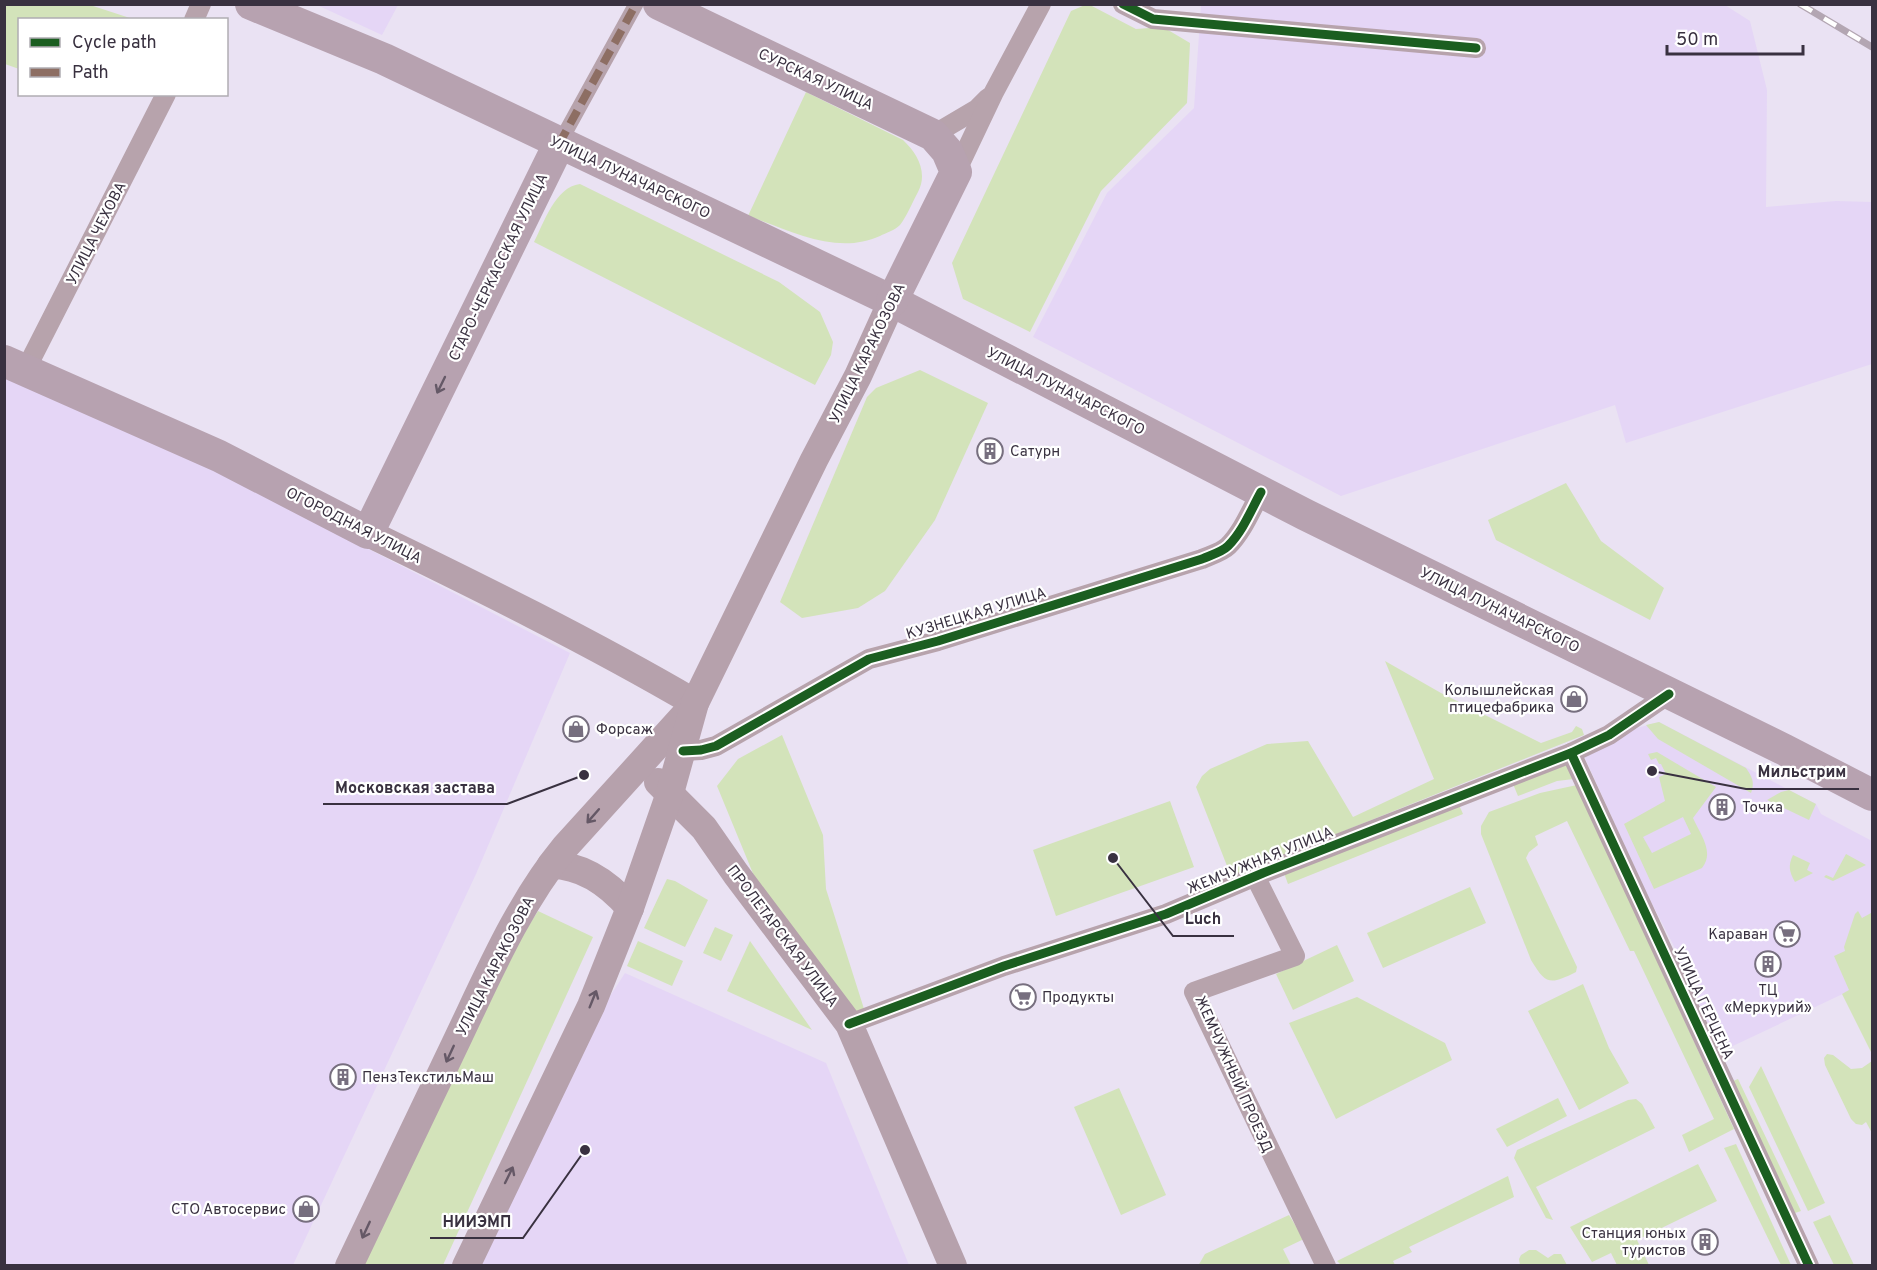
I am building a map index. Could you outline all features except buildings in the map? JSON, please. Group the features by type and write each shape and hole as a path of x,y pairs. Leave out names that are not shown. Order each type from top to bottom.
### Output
{"main road":[{"name":"СУРСКАЯ УЛИЦА","path":"659,4 933,135 947,151 956,172"},
{"name":"УЛИЦА ЛУНАЧАРСКОГО","path":"263,9 384,59 892,301 1261,492 1872,795"},
{"name":"СТАРО-ЧЕРКАССКАЯ УЛИЦА","path":"368,534 559,144"},
{"name":"УЛИЦА КАРАКОЗОВА","path":"466,1266 591,1006 630,908 670,793 695,703 814,460 858,376 892,301 956,172"},
{"name":"ОГОРОДНАЯ УЛИЦА","path":"15,366 219,456 368,534 540,617 695,703"},
{"name":"УЛИЦА КАРАКОЗОВА","path":"350,1266 484,982 521,912 550,865 695,703"},
{"name":"ПРОЛЕТАРСКАЯ УЛИЦА","path":"632,772 644,773 652,777 704,828 849,1024 953,1266"},
{"path":"550,865 575,867 616,892 630,908"}],"street":[{"path":"195,18 201,4"},
{"name":"СТАРО-ЧЕРКАССКАЯ УЛИЦА","path":"559,144 636,4"},
{"name":"УЛИЦА КАРАКОЗОВА","path":"956,172 994,92 1041,4"},
{"path":"1123,4 1153,19 1476,48"},
{"path":"933,135 976,109 994,92"},
{"name":"УЛИЦА ЧЕХОВА","path":"15,366 165,96"},
{"name":"КУЗНЕЦКАЯ УЛИЦА","path":"683,751 716,746 869,659 949,638 1220,551 1228,546 1244,524 1261,492"},
{"name":"ЖЕМЧУЖНАЯ УЛИЦА","path":"849,1024 1004,966 1166,914 1255,876 1571,753 1609,735 1669,694"},
{"name":"УЛИЦА ГЕРЦЕНА","path":"1571,753 1809,1266"},
{"name":"ЖЕМЧУЖНЫЙ ПРОЕЗД","path":"1255,876 1295,956 1194,992 1326,1266"}],"shaded area":[{"path":"317,5 398,5 382,35"},
{"path":"1201,5 1725,5 1750,21 1767,90 1766,207 1836,201 1872,202 1872,364 1626,443 1615,405 1341,496 1033,337 1107,193 1194,108"},
{"path":"4,377 202,463 570,653 476,874 293,1265 5,1265"},
{"path":"1659,722 1816,804 1821,814 1872,841 1872,1040 1849,991 1720,1052 1679,956 1645,890 1584,756 1637,728"},
{"path":"625,973 826,1063 909,1265 481,1266 592,1024"}],"green space":[{"path":"4,5 90,5 130,18 18,18 18,69 5,64"},
{"path":"1090,5 1136,29 1163,27 1190,43 1187,103 1101,191 1030,332 963,299 952,263 1071,11"},
{"path":"806,92 903,140 913,151 922,171 921,185 905,218 896,228 863,241 830,242 797,234 748,216"},
{"path":"580,184 779,282 820,312 833,342 831,355 815,385 534,242 557,199 571,187"},
{"path":"920,370 988,403 935,520 885,591 858,608 802,618 780,602 867,397 876,388"},
{"path":"1566,483 1601,541 1664,588 1650,620 1496,540 1488,520"},
{"path":"1385,661 1441,693 1541,743 1572,732 1576,726 1582,729 1584,735 1231,876 1196,787 1202,776 1210,769 1267,744 1308,741 1353,817 1434,779"},
{"path":"1659,722 1746,768 1752,780 1751,793 1658,739 1646,725"},
{"path":"782,735 823,835 826,889 865,1012 849,1014 759,888 717,786 738,759"},
{"path":"1657,752 1716,787 1693,818 1707,849 1706,862 1702,868 1654,889 1624,824 1665,801 1659,777 1666,774 1656,758 1651,760 1648,754","holes":["1683,817 1691,834 1652,853 1643,837"]},
{"path":"1567,763 1574,779 1557,781 1518,796 1513,784"},
{"path":"1577,785 1734,1129 1689,1152 1682,1135 1714,1119 1634,951 1630,951 1567,821 1535,836 1538,845 1529,852 1526,858 1577,967 1576,972 1554,981 1545,978 1531,960 1481,834 1481,826 1489,812 1540,793"},
{"path":"1789,790 1816,804 1809,820 1767,800"},
{"path":"1170,801 1194,867 1056,916 1033,850"},
{"path":"1459,805 1463,814 1288,884 1284,873"},
{"path":"1846,854 1866,865 1833,881 1824,877 1826,875 1833,878"},
{"path":"1793,855 1810,863 1807,870 1813,873 1795,882 1790,868"},
{"path":"667,879 675,881 708,900 685,947 644,928"},
{"path":"1470,887 1486,923 1383,968 1367,933"},
{"path":"538,911 593,937 443,1265 355,1266 488,989"},
{"path":"1858,911 1862,918 1871,913 1872,915 1872,1054 1842,994 1849,990 1834,956 1845,951 1844,947"},
{"path":"715,927 733,935 721,961 703,953"},
{"path":"638,941 683,961 672,986 627,966"},
{"path":"750,941 812,1030 727,991"},
{"path":"1337,945 1354,981 1293,1010 1276,974"},
{"path":"1583,984 1609,1048 1629,1083 1579,1110 1528,1011"},
{"path":"1357,997 1445,1043 1452,1060 1336,1119 1289,1023"},
{"path":"1827,1054 1833,1055 1851,1069 1862,1068 1872,1061 1872,1133 1866,1122 1862,1125 1856,1124 1851,1119 1825,1065 1824,1058"},
{"path":"1761,1066 1825,1203 1808,1211 1749,1087"},
{"path":"1738,1079 1801,1211 1795,1213 1733,1081"},
{"path":"1119,1088 1166,1195 1121,1215 1074,1107"},
{"path":"1558,1098 1567,1116 1507,1147 1496,1129"},
{"path":"1636,1099 1642,1104 1655,1128 1536,1187 1553,1220 1546,1218 1514,1158 1517,1150 1628,1100"},
{"path":"1736,1144 1791,1265 1781,1265 1724,1148"},
{"path":"1698,1164 1717,1201 1637,1240 1649,1265 1617,1265 1611,1253 1592,1262 1570,1227"},
{"path":"1508,1176 1514,1197 1409,1247 1412,1252 1393,1261 1395,1265 1341,1265 1337,1261"},
{"path":"1289,1215 1304,1239 1283,1249 1291,1265 1198,1266 1205,1254"},
{"path":"1830,1215 1854,1265 1834,1265 1813,1222"},
{"path":"1529,1250 1536,1250 1548,1258 1554,1254 1561,1254 1567,1265 1520,1265 1521,1255"}],"railway":[{"path":"1800,4 1872,47"}],"marked path":[{"path":"559,144 636,4"}],"cycle path":[{"path":"1123,4 1153,19 1476,48"},
{"path":"683,751 716,746 869,659 938,641 1202,559 1223,550 1238,534 1261,492"},
{"path":"849,1024 1004,966 1166,914 1263,873 1571,753 1609,735 1669,694"},
{"path":"1571,753 1809,1266"}],"place":[{"name":"Сатурн","path":"990,451"},
{"name":"Колышлейская птицефабрика","path":"1574,699"},
{"name":"Форсаж","path":"576,729"},
{"name":"Мильстрим","path":"1652,771"},
{"name":"Московская застава","path":"584,775"},
{"name":"Точка","path":"1722,807"},
{"name":"Luch","path":"1113,858"},
{"name":"Караван","path":"1787,934"},
{"name":"ТЦ «Меркурий»","path":"1768,964"},
{"name":"Продукты","path":"1023,997"},
{"name":"ПензТекстильМаш","path":"343,1077"},
{"name":"НИИЭМП","path":"585,1150"},
{"name":"СТО Автосервис","path":"306,1209"},
{"name":"Станция юных туристов","path":"1705,1242"}]}
